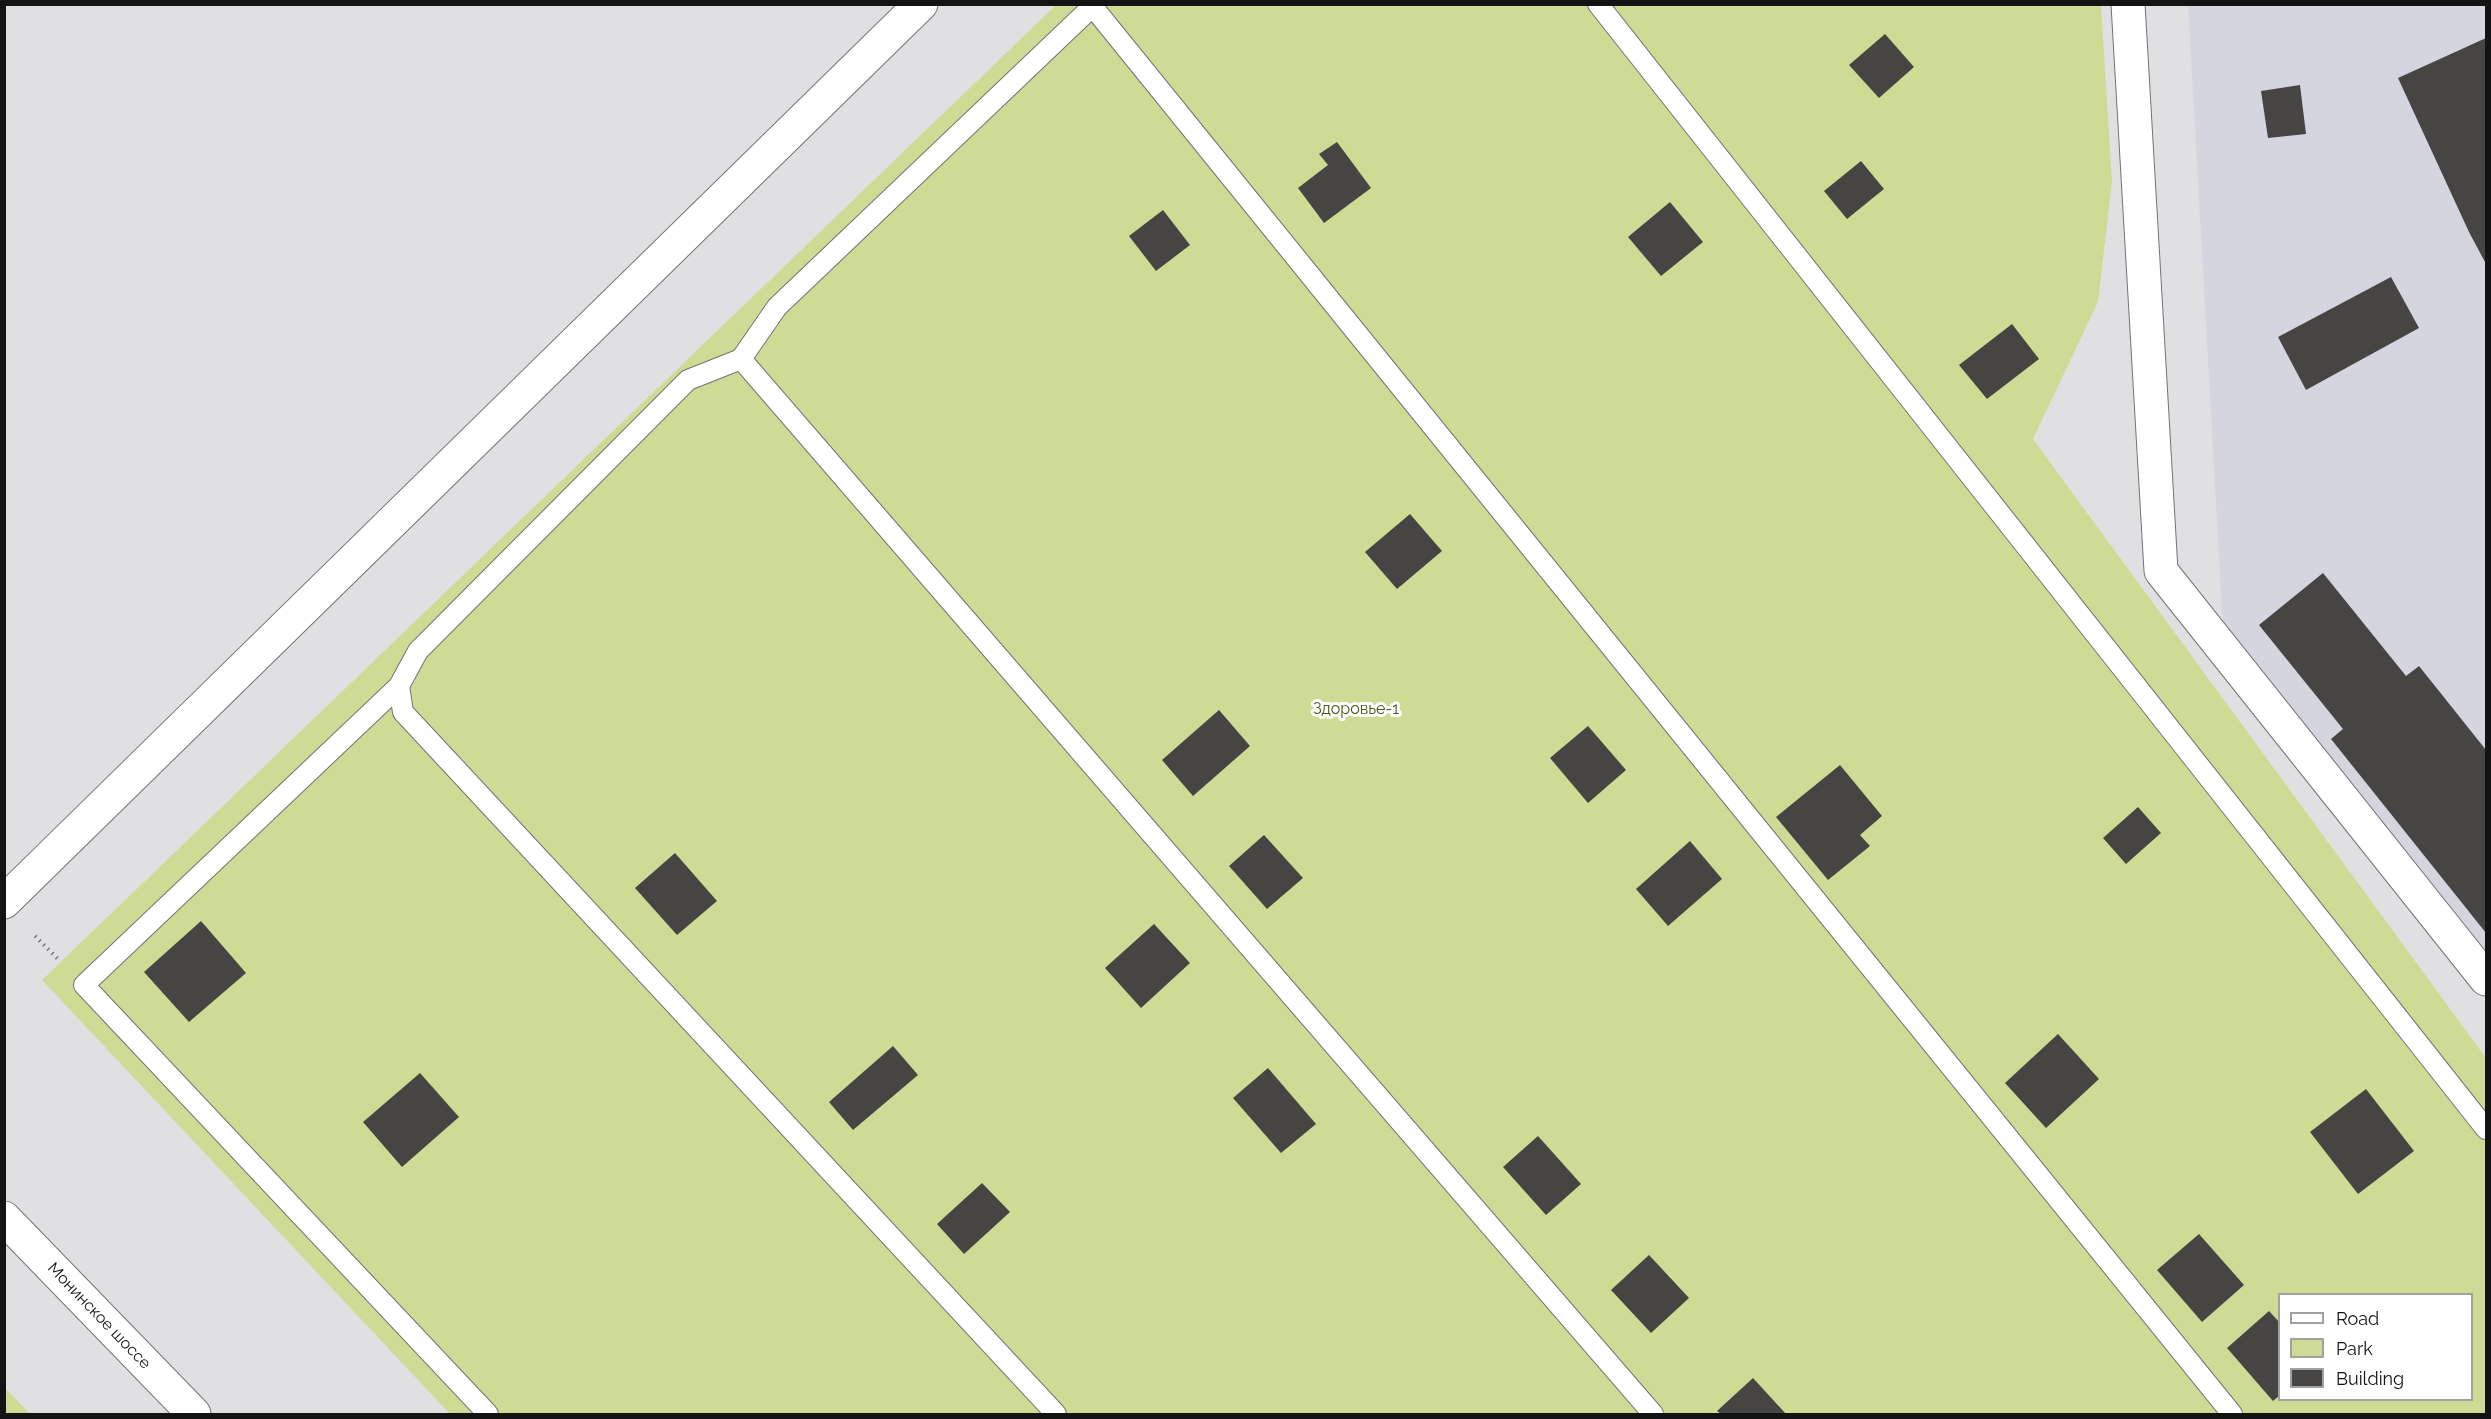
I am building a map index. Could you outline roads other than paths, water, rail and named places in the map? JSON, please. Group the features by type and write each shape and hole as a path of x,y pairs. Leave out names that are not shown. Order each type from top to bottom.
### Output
{"main road":[{"path":"4,902 921,4"},
{"path":"2128,4 2161,571 2487,980"},
{"name":"Монинское шоссе","path":"4,1218 194,1414"}],"lane":[{"path":"1598,4 2487,1129"},
{"path":"488,1414 84,985 399,686 417,651 688,380 741,359 777,307 1094,6 2232,1414"},
{"path":"741,359 1653,1414"},
{"path":"399,686 403,712 1056,1414"}],"park label":[{"name":"Здоровье-1","path":"1356,709"}]}
